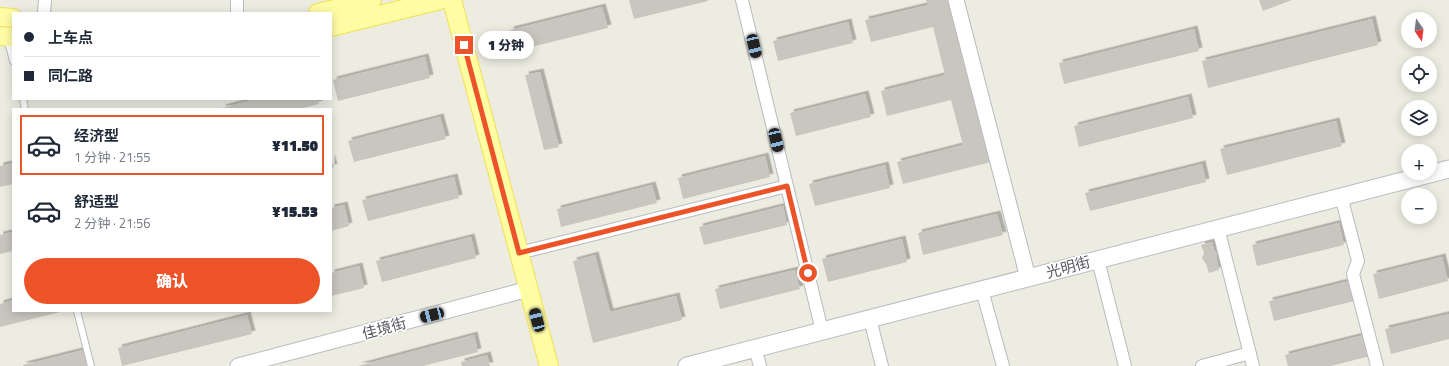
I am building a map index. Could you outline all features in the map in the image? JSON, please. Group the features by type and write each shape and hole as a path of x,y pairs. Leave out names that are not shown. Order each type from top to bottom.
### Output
{"main road":[{"path":"322,12 372,0"},
{"path":"332,27 441,0 524,291 549,366"},
{"path":"452,0 519,253 524,291 538,366"},
{"path":"0,17 12,18"},
{"name":"光明街","path":"687,366 1449,169"}],"street":[{"path":"44,12 45,0"},
{"path":"237,0 237,12"},
{"path":"742,0 822,331"},
{"path":"956,0 1028,278"},
{"path":"519,253 787,186"},
{"path":"1341,196 1358,261 1354,274 1377,366"},
{"path":"1218,228 1253,366"},
{"path":"1098,260 1125,366"},
{"path":"982,290 1003,366"},
{"name":"佳境街","path":"238,366 524,291"},
{"path":"870,319 882,366"},
{"path":"755,348 760,366"},
{"path":"1202,366 1250,353"}],"lane":[{"path":"7,36 12,58"},
{"path":"76,312 91,366"}],"building":[{"path":"629,0 708,0 708,1 634,19"},
{"path":"926,0 951,0 991,162 903,184 897,162 963,145 951,100 887,116 881,91 945,75 933,27 871,42 865,20 928,5"},
{"path":"1259,0 1292,0 1263,11"},
{"path":"602,7 608,28 515,51 510,30"},
{"path":"1372,19 1378,45 1208,88 1202,61"},
{"path":"848,22 853,43 778,61 773,41"},
{"path":"1194,29 1199,51 1064,84 1059,63"},
{"path":"425,57 430,78 338,101 333,80"},
{"path":"540,72 559,147 544,150 525,75"},
{"path":"865,94 871,117 796,136 790,113"},
{"path":"1188,97 1193,118 1079,147 1074,126"},
{"path":"252,100 317,100 319,104 303,108 222,108"},
{"path":"440,117 446,139 354,162 348,141"},
{"path":"1336,121 1342,146 1227,175 1220,149"},
{"path":"765,156 770,177 683,199 678,178"},
{"path":"12,163 12,184 0,187 0,166"},
{"path":"1202,164 1206,182 1090,211 1085,193"},
{"path":"885,165 890,188 815,206 809,184"},
{"path":"454,177 459,198 368,221 362,200"},
{"path":"652,185 657,203 561,227 557,209"},
{"path":"344,205 349,226 332,231 332,208"},
{"path":"783,206 787,225 704,245 699,227"},
{"path":"997,214 1003,235 923,255 918,233"},
{"path":"1339,223 1344,245 1257,266 1252,245"},
{"path":"12,232 12,251 0,254 0,235"},
{"path":"471,237 476,258 382,282 376,261"},
{"path":"902,239 907,262 828,282 822,259"},
{"path":"1212,242 1214,250 1217,254 1219,270 1209,273 1202,258 1204,253 1201,245"},
{"path":"595,255 610,312 676,296 682,320 593,343 573,261"},
{"path":"1442,257 1448,281 1379,299 1373,274"},
{"path":"359,266 364,288 332,296 332,273"},
{"path":"795,270 800,289 720,309 715,289"},
{"path":"1349,281 1354,301 1274,321 1269,301"},
{"path":"12,300 12,312 60,312 0,327 0,304"},
{"path":"1449,314 1449,339 1391,354 1385,329"},
{"path":"247,315 252,334 122,366 118,348"},
{"path":"474,335 478,352 423,366 358,366"},
{"path":"1364,335 1370,356 1331,366 1288,366 1285,355"},
{"path":"83,350 87,366 23,366 23,365"},
{"path":"487,355 490,366 462,366 461,362"}],"route":[{"path":"464,45 519,253 787,186 808,273"}]}
